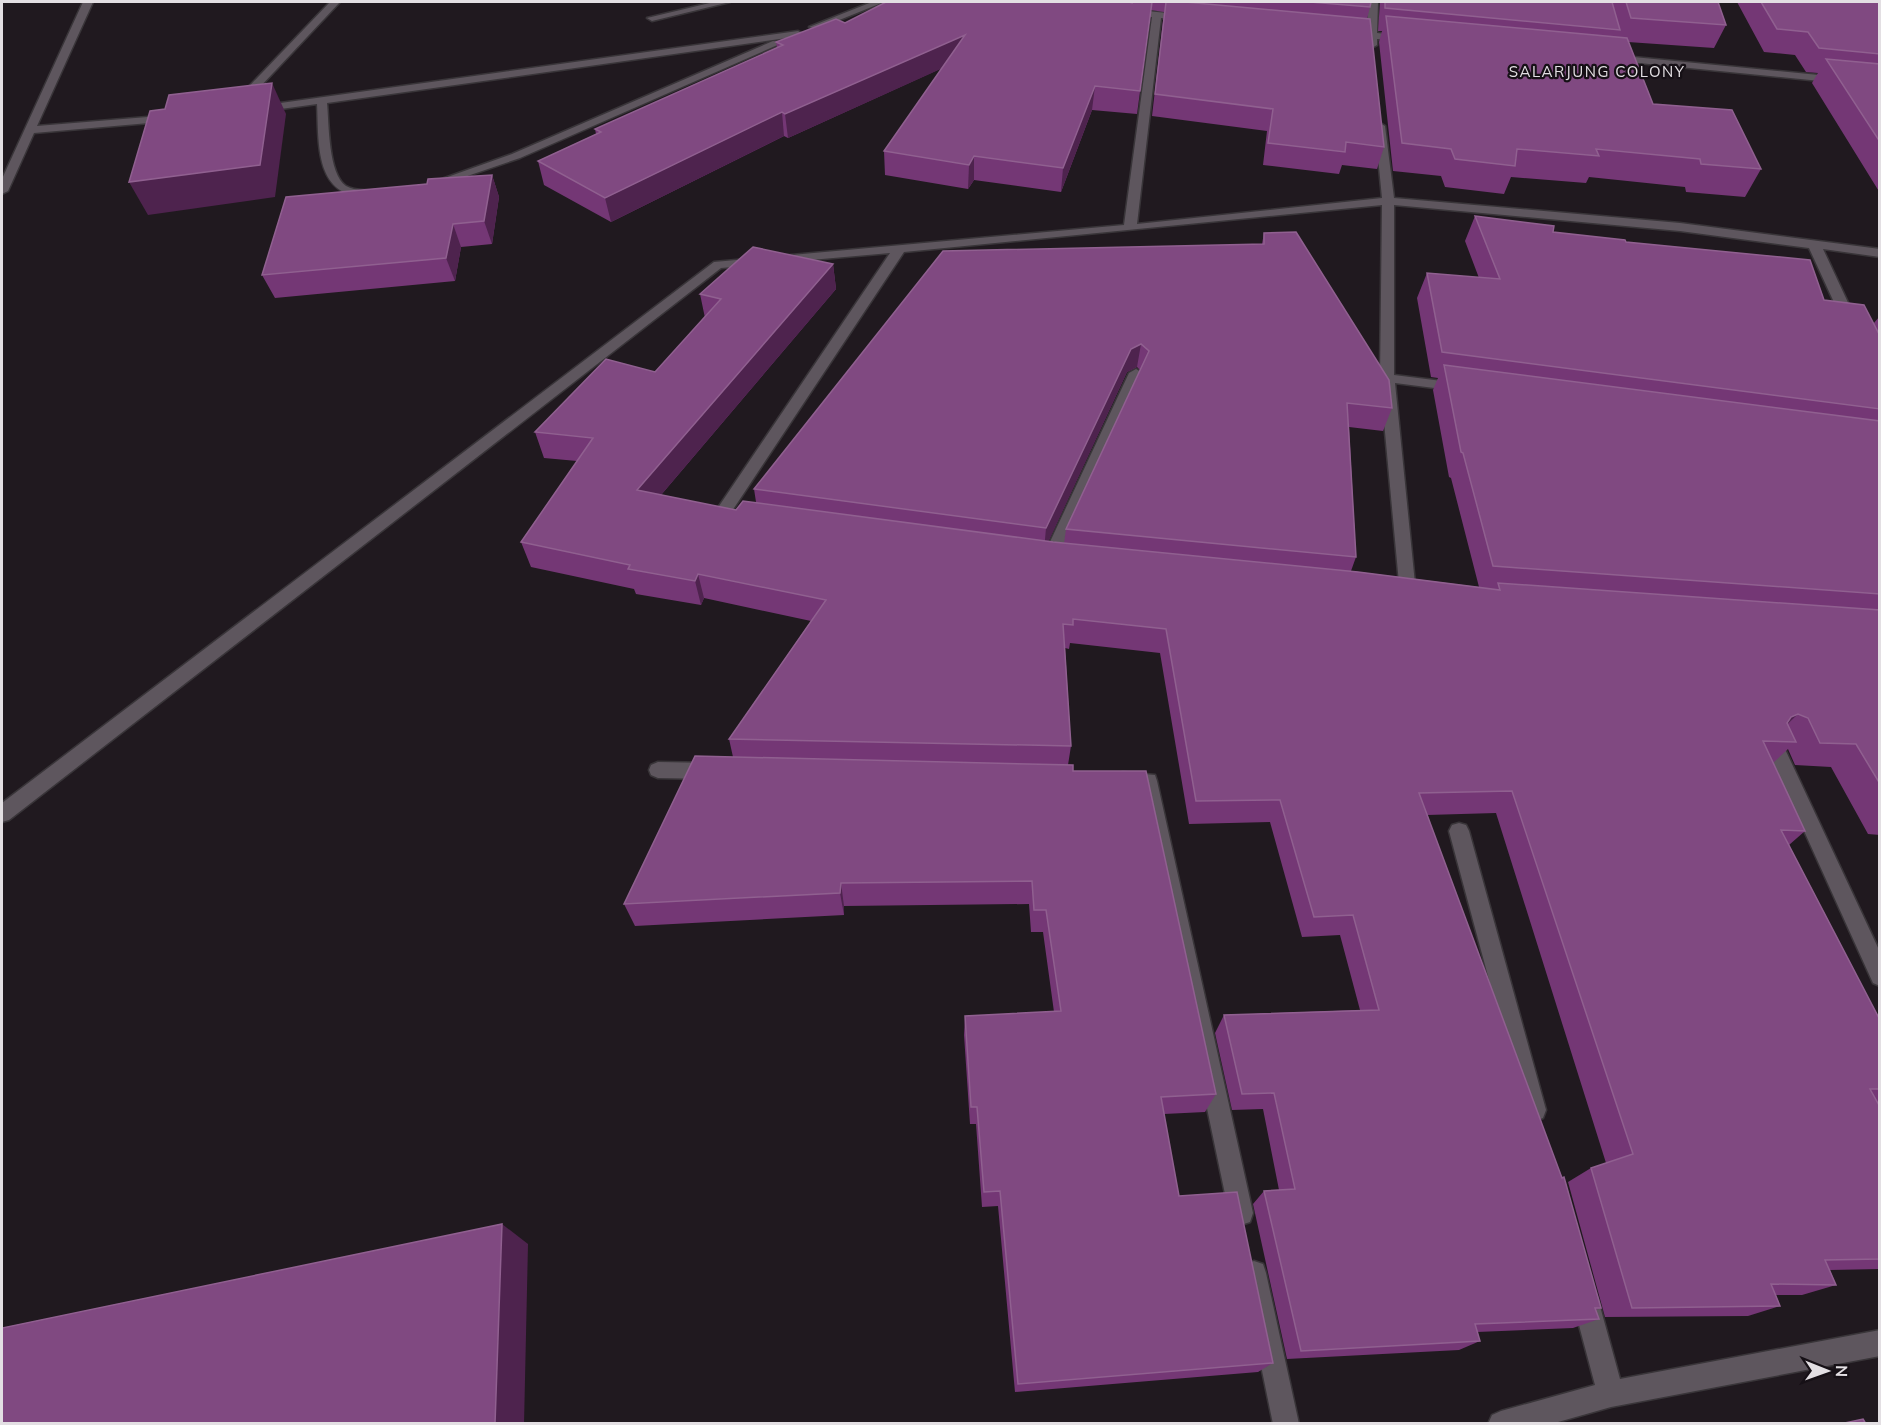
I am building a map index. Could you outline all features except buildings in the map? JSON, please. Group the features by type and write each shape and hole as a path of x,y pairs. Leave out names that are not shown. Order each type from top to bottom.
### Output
{"street":[{"path":"2,191 88,2"},
{"path":"335,2 230,113 798,34"},
{"path":"652,18 725,2"},
{"path":"414,190 516,156 798,34 879,2"},
{"path":"1372,2 1373,59"},
{"path":"1114,11 1204,20"},
{"path":"1130,228 1157,15"},
{"path":"1335,32 1418,40"},
{"path":"1616,47 1619,59"},
{"path":"1596,57 1880,84"},
{"path":"322,100 329,172 340,187 356,193 392,192"},
{"path":"1378,106 1388,201 1387,378 1408,594"},
{"path":"30,130 184,117"},
{"path":"2,814 718,265 1130,228 1388,201 1680,227 1880,253"},
{"path":"1814,244 1859,339"},
{"path":"756,520 721,515 900,248"},
{"path":"1071,560 1044,558 1136,373"},
{"path":"1387,378 1469,388"},
{"path":"1775,747 1880,976"},
{"path":"658,770 730,772"},
{"path":"1100,780 1148,781 1286,1424"},
{"path":"1459,831 1540,1130"},
{"path":"1580,1279 1611,1394"},
{"path":"1501,1424 1611,1394 1880,1343"}],"district":[{"name":"SALARJUNG COLONY","path":"1597,72"}]}
